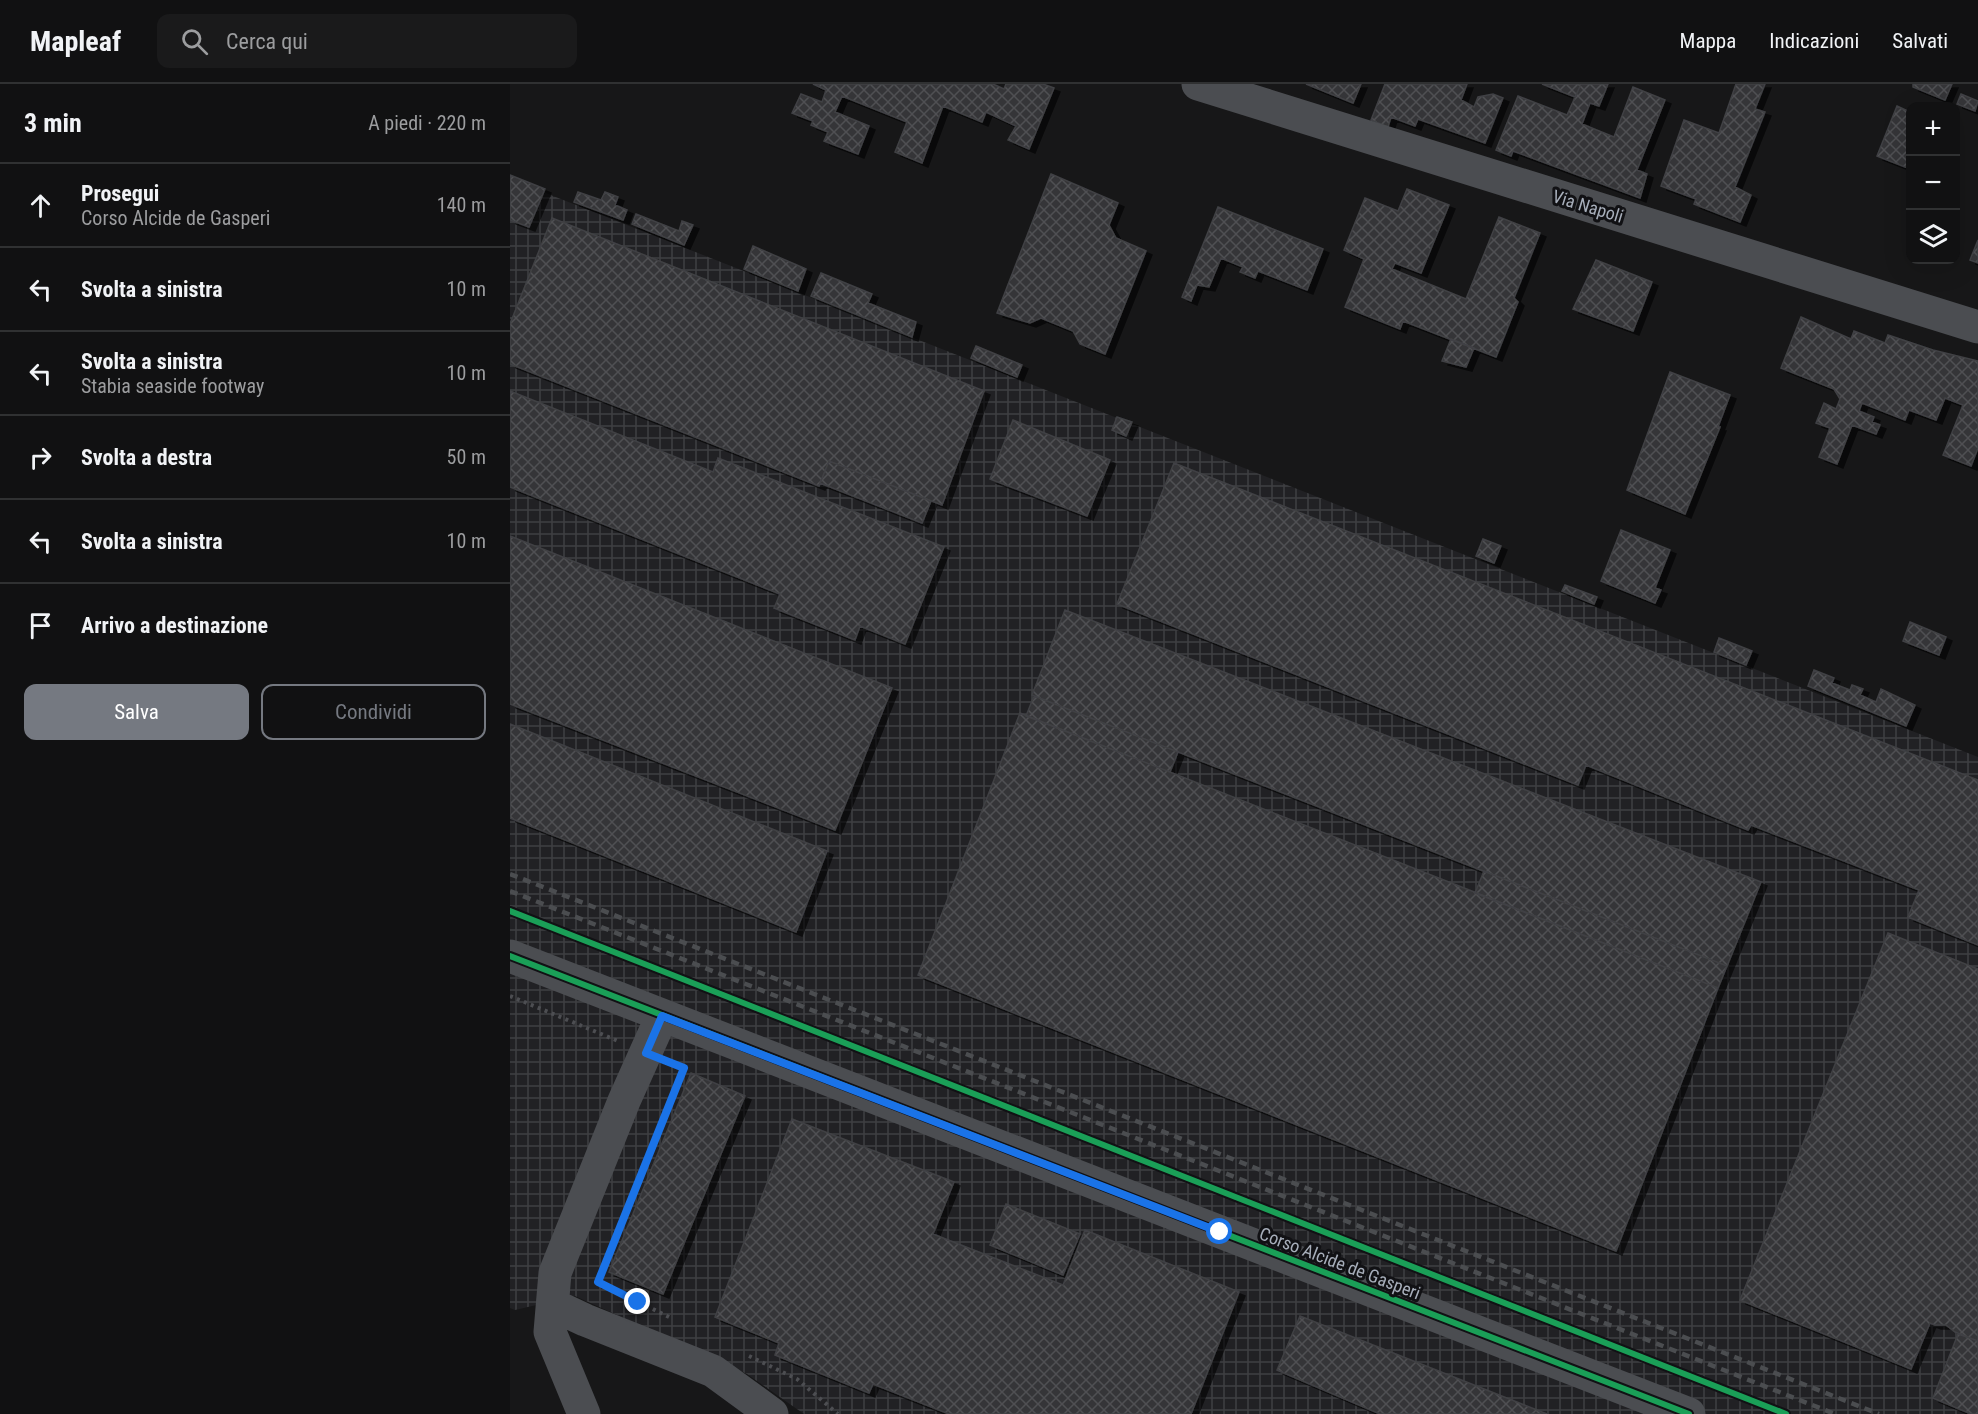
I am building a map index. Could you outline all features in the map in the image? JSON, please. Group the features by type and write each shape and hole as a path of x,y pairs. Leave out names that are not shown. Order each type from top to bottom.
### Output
{"street":[{"name":"Via Napoli","path":"1198,84 1978,327"},
{"name":"Corso Alcide de Gasperi","path":"510,956 1689,1414"},
{"path":"584,1414 550,1332 555,1273 624,1101 662,1016"},
{"path":"553,1305 713,1371 772,1414"}],"path":[{"path":"510,996 684,1068 598,1282 671,1318"},
{"path":"745,1354 797,1379 838,1414"}],"shaded area":[{"path":"510,179 1978,757 1978,1414 804,1414 747,1374 575,1296 515,1310 510,1308"}],"building":[{"path":"813,84 993,84 1004,89 1006,84 1043,84 1054,88 1029,149 1008,140 1016,126 986,112 982,122 943,106 922,163 895,152 907,122 842,96 835,112 869,126 858,154 824,141 828,132 811,125 813,121 792,113 801,94 822,102 826,90"},
{"path":"1306,84 1361,84 1353,103"},
{"path":"1385,84 1467,84 1461,100 1474,107 1478,97 1493,94 1503,98 1485,143 1418,119 1415,126 1391,117 1388,127 1371,120"},
{"path":"1542,84 1581,84 1575,97"},
{"path":"1581,84 1608,84 1599,106 1590,103 1582,124 1614,137 1633,87 1665,100 1637,170 1647,174 1640,198 1513,151 1511,156 1496,150 1518,96 1567,115"},
{"path":"1736,84 1765,84 1755,109 1765,112 1735,187 1751,195 1740,222 1694,204 1696,199 1661,186 1684,120 1719,133"},
{"path":"1913,84 1952,84 1945,100 1913,87"},
{"path":"1961,94 1978,101 1975,111 1958,102"},
{"path":"1897,106 1906,110 1906,167 1877,156"},
{"path":"1051,174 1118,203 1109,225 1116,238 1146,251 1105,354 1080,344 1073,331 1041,318 1030,323 997,313"},
{"path":"510,175 545,189 529,227 510,220"},
{"path":"1407,189 1449,205 1421,273 1395,263 1392,269 1466,299 1499,217 1540,233 1514,298 1518,302 1496,357 1403,321 1400,329 1345,307 1364,259 1344,250 1365,198 1398,211"},
{"path":"578,192 601,200 605,192 618,197 615,205 627,210 623,220 574,202"},
{"path":"1218,207 1323,249 1307,290 1258,271 1255,278 1240,272 1243,267 1221,258 1209,287 1197,285 1191,301 1182,297"},
{"path":"636,214 679,231 682,221 693,225 684,245 632,224"},
{"path":"552,218 984,391 942,505 829,461 819,486 510,364 510,324"},
{"path":"1978,240 1978,263 1970,260"},
{"path":"753,246 806,269 798,291 744,269"},
{"path":"1596,260 1652,282 1633,331 1573,309"},
{"path":"821,273 872,294 868,303 916,322 912,337 811,296"},
{"path":"1801,317 1851,339 1854,331 1885,343 1888,335 1933,350 1978,361 1978,448 1971,466 1943,455 1963,405 1945,398 1936,420 1909,410 1905,420 1862,403 1859,411 1874,417 1872,422 1880,425 1876,434 1852,425 1837,464 1819,457 1830,428 1816,423 1824,403 1836,409 1840,399 1834,389 1781,368"},
{"path":"1451,339 1474,348 1466,367 1442,361"},
{"path":"976,346 1022,365 1017,377 971,358"},
{"path":"1670,372 1730,395 1718,427 1720,427 1685,514 1627,490"},
{"path":"510,391 713,472 718,458 944,547 905,644 860,626 855,640 774,608 780,594 510,487"},
{"path":"1117,417 1132,422 1126,436 1112,430"},
{"path":"1013,420 1110,460 1087,516 990,479"},
{"path":"829,461 931,501 922,523 820,483"},
{"path":"1174,463 1978,780 1978,945 1908,917 1919,890 1751,825 1748,830 1586,765 1578,785 1117,604"},
{"path":"1621,530 1670,550 1655,588 1661,590 1655,603 1601,581"},
{"path":"510,536 892,688 835,830 510,704"},
{"path":"1483,539 1501,546 1494,563 1476,556"},
{"path":"1565,585 1597,597 1594,604 1562,591"},
{"path":"1065,610 1761,882 1727,966 1032,695"},
{"path":"1910,622 1946,637 1939,655 1903,641"},
{"path":"1719,638 1752,651 1746,665 1714,652"},
{"path":"1814,670 1834,678 1832,683 1850,690 1852,685 1863,689 1860,695 1876,702 1881,689 1915,705 1906,726 1808,686"},
{"path":"1034,696 1178,752 1170,772 1026,716"},
{"path":"1020,713 1718,988 1616,1251 918,975"},
{"path":"510,724 827,851 796,932 510,818"},
{"path":"1484,871 1727,966 1718,988 1475,893"},
{"path":"1888,933 1978,969 1978,1341 1955,1332 1946,1325 1930,1323 1911,1369 1740,1300"},
{"path":"691,1073 745,1096 663,1294 609,1272"},
{"path":"792,1119 954,1182 933,1234 1063,1285 1085,1230 1239,1292 1191,1414 949,1414 873,1384 869,1393 775,1355 779,1343 715,1317"},
{"path":"1006,1204 1080,1234 1063,1275 990,1245"},
{"path":"1300,1316 1547,1414 1380,1414 1277,1370"},
{"path":"1958,1334 1978,1341 1978,1414 1971,1414 1933,1398"}],"railway":[{"path":"510,874 1879,1414"},
{"path":"510,891 1835,1414"}],"cycle path":[{"path":"510,911 1786,1414"},
{"path":"510,956 1689,1414"}],"route":[{"path":"638,1302 598,1282 684,1068 646,1053 662,1016 1220,1232"}]}
